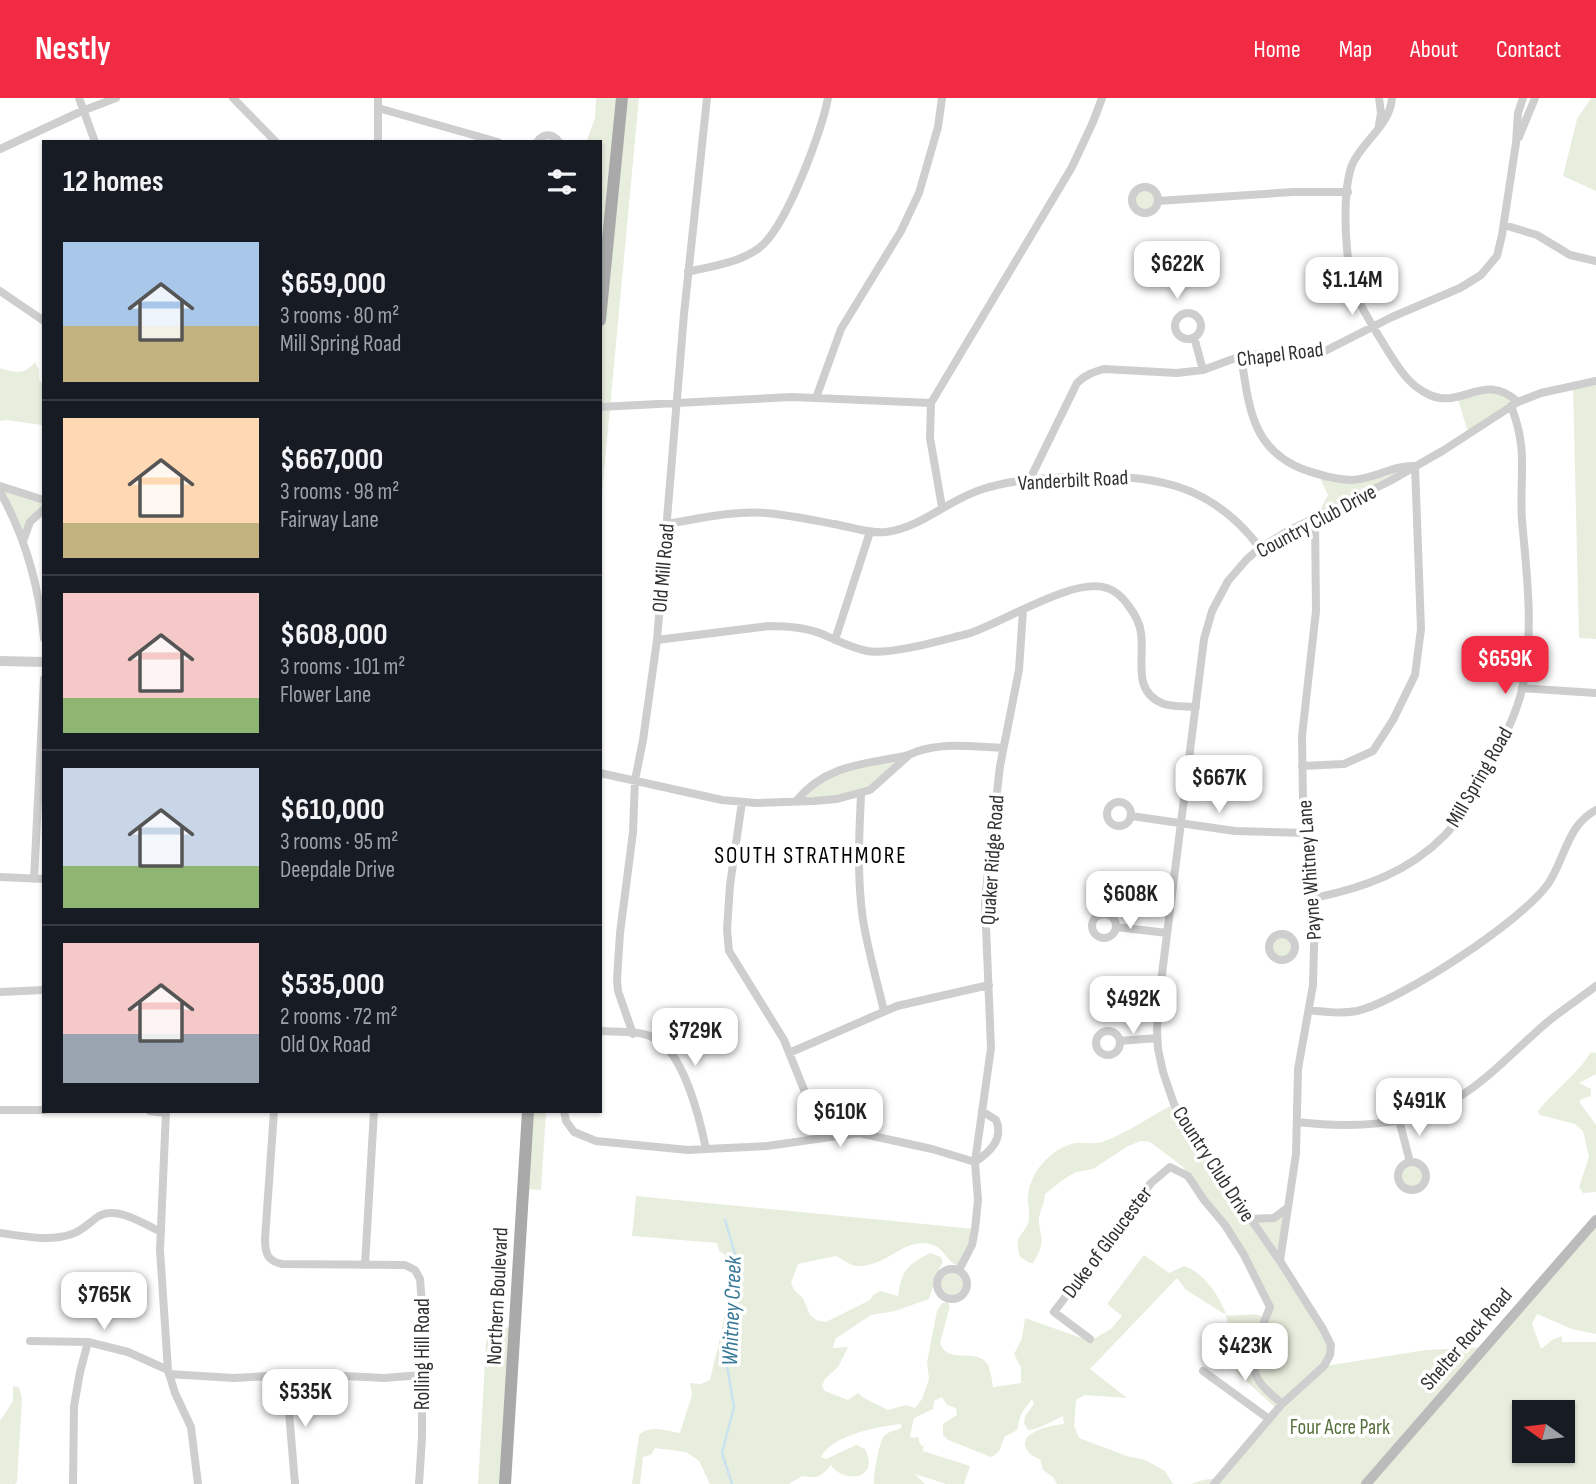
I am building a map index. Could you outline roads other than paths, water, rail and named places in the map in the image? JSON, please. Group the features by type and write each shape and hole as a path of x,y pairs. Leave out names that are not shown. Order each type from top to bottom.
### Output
{"main road":[{"path":"602,300 622,98"},
{"name":"Northern Boulevard","path":"505,1484 528,1113"},
{"name":"Shelter Rock Road","path":"1366,1484 1596,1220"}],"street":[{"path":"79,98 94,140"},
{"path":"0,149 116,98"},
{"path":"233,98 274,140"},
{"path":"378,98 378,140"},
{"name":"Old Mill Road","path":"634,1034 618,991 620,933 634,821 635,780 657,640 688,272 707,98"},
{"path":"688,272 750,254 771,237 814,143 828,98"},
{"path":"816,398 841,329 901,232 919,193 938,127 942,98"},
{"path":"942,507 930,438 931,403 1072,167 1087,138 1102,98"},
{"path":"1377,131 1381,113 1378,98"},
{"path":"1392,98 1391,108 1352,164 1346,237 1353,285 1374,327 1411,383 1425,393 1448,399 1497,389 1509,394 1515,404"},
{"name":"Chapel Road","path":"1030,479 1077,383 1084,376 1104,369 1165,373 1203,370 1241,356 1270,352 1297,355 1321,353 1460,288 1481,275 1497,256 1504,225 1518,113 1523,98"},
{"name":"Chapel Road","path":"1516,143 1535,98"},
{"path":"379,108 491,140"},
{"path":"539,140 548,135 557,140"},
{"path":"1158,201 1293,192 1348,192"},
{"path":"1504,225 1537,235 1570,256 1596,261"},
{"path":"0,291 42,320"},
{"path":"1194,337 1203,370"},
{"path":"1241,356 1255,427 1268,447 1284,460 1318,474 1351,480 1398,467 1415,466 1421,629 1415,674 1393,720 1373,751 1344,764 1303,766"},
{"name":"Country Club Drive","path":"1282,1404 1324,1366 1328,1360 1330,1341 1280,1261 1189,1132 1174,1104 1163,1072 1157,1038 1157,1015 1204,639 1212,611 1228,581 1260,548 1444,450 1515,404 1541,393 1596,382"},
{"path":"602,407 792,397 931,403"},
{"name":"Mill Spring Road","path":"1314,898 1356,889 1383,879 1445,835 1465,808 1513,716 1522,688 1527,642 1527,571 1521,504 1524,454 1515,404"},
{"name":"Vanderbilt Road","path":"666,524 764,513 883,533 908,527 983,488 1030,479 1127,476 1174,484 1216,503 1232,515 1260,548"},
{"path":"0,486 42,499"},
{"path":"0,492 23,541 42,626"},
{"path":"23,541 30,522 42,511"},
{"name":"Payne Whitney Lane","path":"1280,1261 1294,1167 1298,1069 1313,992 1314,898 1306,833 1303,766 1304,714 1316,611 1315,519"},
{"path":"835,640 870,532"},
{"path":"657,640 788,626 806,629 863,650 885,651 969,633 1066,592 1102,587 1115,592 1130,608 1138,623 1141,635 1141,674 1147,691 1165,705 1196,707"},
{"name":"Quaker Ridge Road","path":"959,1270 967,1258 974,1237 978,1200 975,1162 991,1048 985,903 1003,748 1019,670 1023,610"},
{"path":"0,660 42,663"},
{"path":"1522,688 1596,692"},
{"path":"34,879 42,742"},
{"path":"797,800 822,776 855,764 908,755 933,747 1003,748"},
{"path":"602,773 741,802 837,799 861,794 880,784 908,755"},
{"path":"861,794 860,875 863,919 884,1011"},
{"path":"741,802 730,885 727,930 729,951 769,1012 789,1053 823,1137"},
{"path":"1309,1010 1333,1013 1359,1011 1405,990 1444,967 1538,896 1555,872 1575,828 1596,810"},
{"path":"1131,816 1235,831 1306,833"},
{"path":"0,877 42,879"},
{"path":"1116,927 1167,933"},
{"path":"1295,947 1315,949"},
{"path":"789,1053 884,1011 915,1001 989,985"},
{"path":"1297,1122 1334,1126 1399,1120 1434,1109 1471,1089 1547,1023 1596,986"},
{"path":"0,992 42,990"},
{"path":"602,1031 655,1038 665,1047 677,1063 698,1114 706,1149"},
{"path":"1120,1041 1157,1038"},
{"path":"0,1110 42,1110"},
{"path":"564,1113 566,1121 574,1132 583,1138 656,1147 706,1149 767,1146 847,1133 871,1134 975,1162 992,1148 999,1133 996,1120 982,1111"},
{"path":"166,1113 161,1282 167,1329 168,1372 191,1427 198,1484"},
{"name":"Rolling Hill Road","path":"274,1113 265,1249 268,1258 282,1264 405,1265 418,1275 421,1283 426,1351 422,1375 419,1484"},
{"path":"365,1265 374,1113"},
{"path":"1399,1120 1410,1162"},
{"name":"Duke of Gloucester","path":"1090,1339 1054,1312 1151,1183 1170,1167 1188,1176 1225,1225 1270,1307 1258,1340 1255,1374 1282,1404"},
{"path":"1250,1219 1274,1218 1286,1209"},
{"path":"0,1233 61,1237 77,1232 101,1215 110,1213 131,1218 161,1232"},
{"path":"30,1341 88,1342 128,1352 168,1372 234,1378 305,1374 384,1378 422,1375"},
{"path":"73,1484 74,1406 88,1342"},
{"path":"1203,1371 1269,1419"},
{"path":"286,1376 295,1484"},
{"path":"1214,1484 1282,1404"}],"waterway":[{"name":"Whitney Creek","path":"725,1220 737,1261 732,1282 725,1354 734,1407 722,1453 732,1484"}],"district":[{"name":"SOUTH STRATHMORE","path":"811,855"}],"park label":[{"name":"Four Acre Park","path":"1340,1427"}]}
